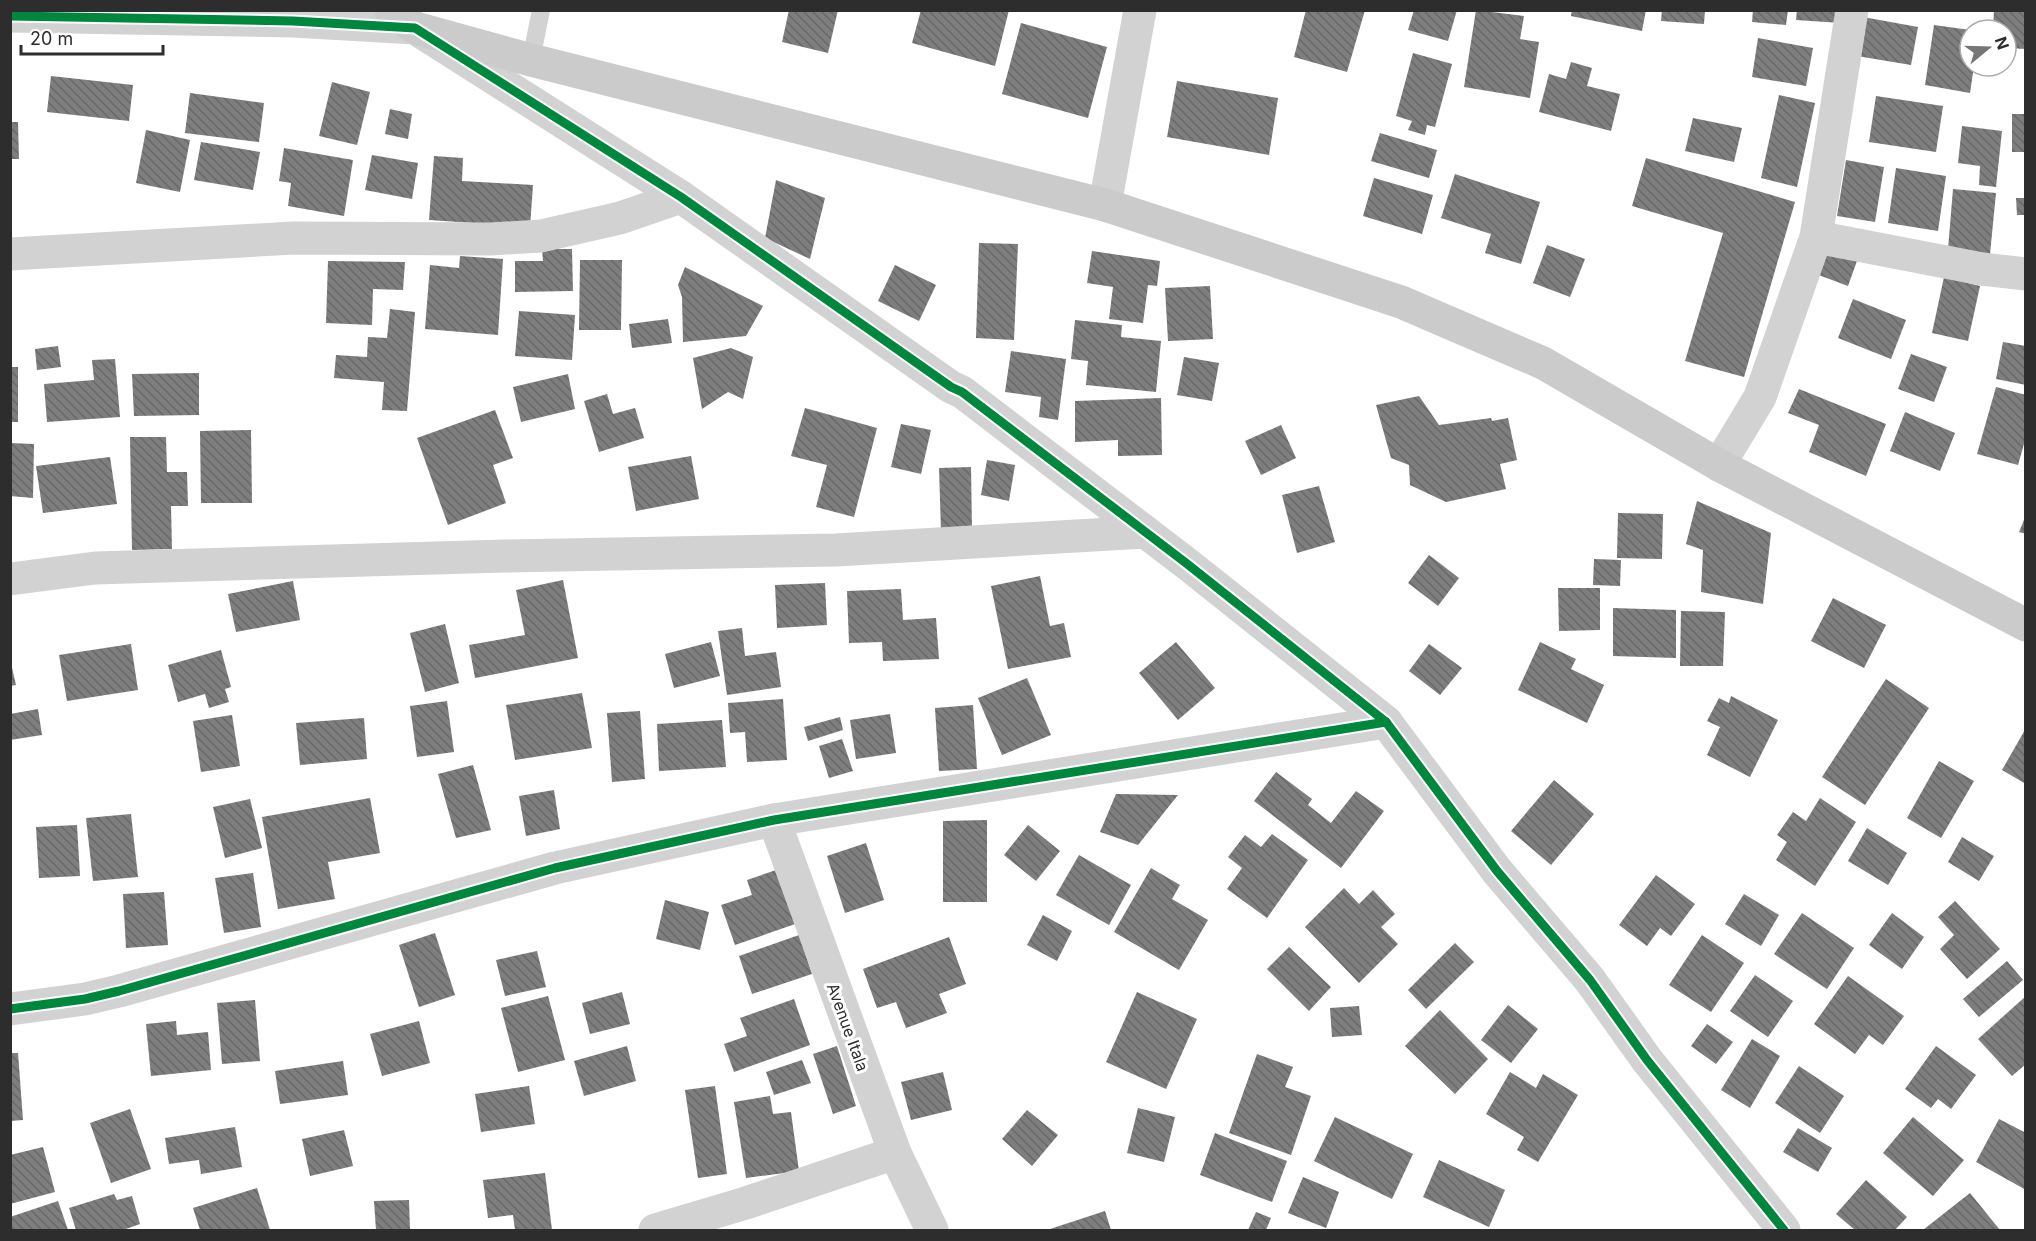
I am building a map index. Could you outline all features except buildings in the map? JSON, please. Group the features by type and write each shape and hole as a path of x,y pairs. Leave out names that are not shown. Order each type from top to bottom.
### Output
{"main road":[{"path":"403,19 531,60 1105,205 1401,302 1543,363 1719,465 2025,625"}],"street":[{"path":"1105,205 1140,10"},
{"path":"1719,465 1760,397 1816,237 1852,10"},
{"path":"10,16 293,21 403,19 681,197 951,387 962,392 1145,532 1386,723 1497,871 1590,980 1647,1060 1784,1230"},
{"path":"10,254 294,238 489,239 541,236 621,218 681,197"},
{"path":"1816,237 1982,269 2025,274"},
{"path":"10,579 95,568 505,556 836,550 1145,532"},
{"path":"10,1010 85,999 119,991 555,868 774,820 1386,723"},
{"name":"Avenue Itala","path":"774,820 895,1153 932,1230"},
{"path":"655,1230 746,1203 895,1153"}],"lane":[{"path":"531,60 541,10"}],"cycle path":[{"path":"10,16 293,21 415,28 681,197 951,387 962,392 1186,563 1386,722 1497,871 1590,980 1647,1060 1784,1230"},
{"path":"10,1009 85,999 119,991 555,868 774,820 1386,722"}]}
